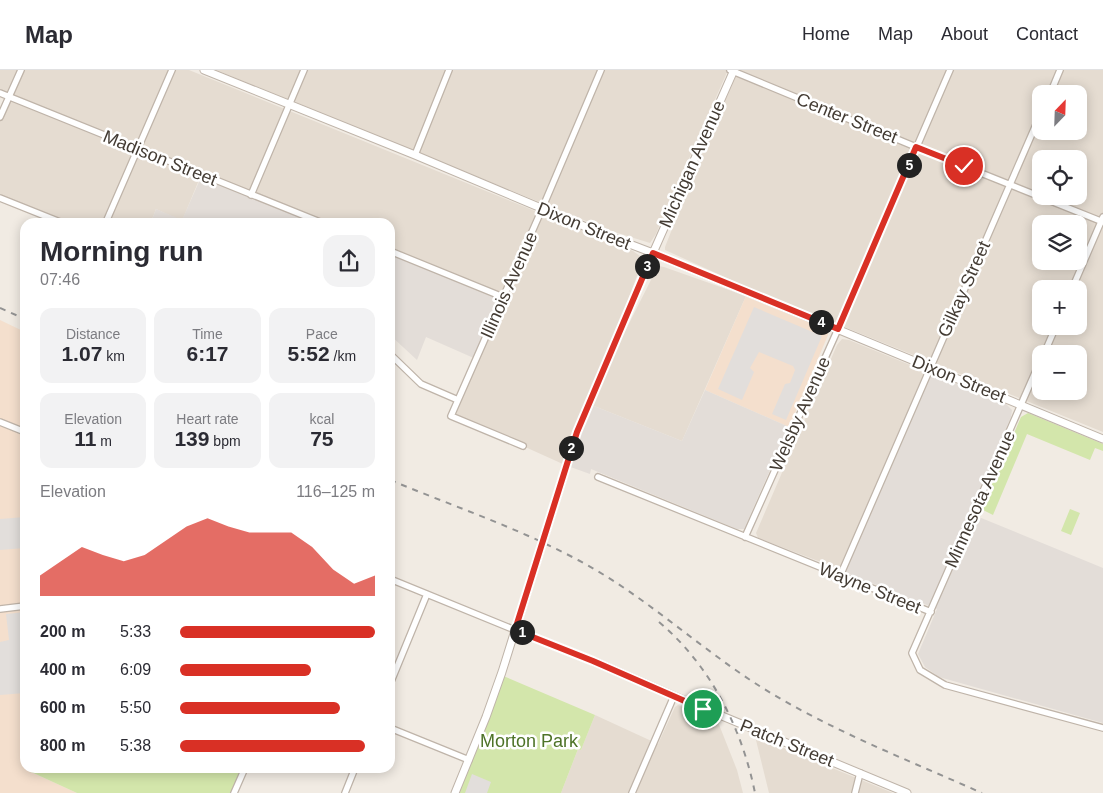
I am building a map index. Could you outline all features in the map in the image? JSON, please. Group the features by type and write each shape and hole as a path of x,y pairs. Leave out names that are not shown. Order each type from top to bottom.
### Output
{"street":[{"path":"0,117 21,70"},
{"path":"108,218 172,70"},
{"name":"Dixon Street","path":"204,70 1022,404 1103,439"},
{"path":"251,195 304,70"},
{"path":"415,155 449,70"},
{"name":"Illinois Avenue","path":"523,446 451,416 601,70"},
{"name":"Welsby Avenue","path":"745,537 838,329 950,70"},
{"path":"1054,85 1060,70"},
{"name":"Center Street","path":"733,71 916,147 1102,220"},
{"name":"Michigan Avenue","path":"455,793 492,701 577,432 733,71"},
{"name":"Madison Street","path":"0,93 310,218"},
{"name":"Gilkay Street","path":"840,576 1032,134"},
{"path":"0,198 50,218"},
{"path":"1076,280 1102,220"},
{"path":"395,253 503,297"},
{"path":"395,359 421,384 458,400"},
{"name":"Minnesota Avenue","path":"931,612 1032,380"},
{"path":"0,422 20,430"},
{"name":"Wayne Street","path":"598,477 931,612 912,653 920,670 945,685 1103,728"},
{"name":"Patch Street","path":"395,581 593,661 907,793"},
{"path":"395,672 427,594"},
{"path":"0,608 20,606"},
{"path":"632,793 674,696"},
{"path":"395,730 469,760"},
{"path":"234,793 243,773"},
{"path":"345,793 354,773"},
{"path":"855,793 860,773"}],"shaded area":[{"path":"0,70 189,70 633,251 640,256 642,260 641,265 592,397 658,266 746,296 682,441 589,404 565,465 451,416 503,297 395,253 395,218 310,218 201,175 183,218 176,218 156,209 153,218 50,218 0,198 0,117 9,97 0,92"},
{"path":"216,70 728,70 656,234 650,243 608,230"},
{"path":"738,70 1103,70 1103,432 758,292 665,250"},
{"path":"202,175 310,218 183,218"},
{"path":"156,209 177,218 153,218"},
{"path":"395,253 503,297 476,359 426,337 417,360 395,340"},
{"path":"746,296 825,329 828,332 789,427 705,390"},
{"path":"754,307 822,336 786,420 772,414 785,384 790,383 795,370 793,366 759,352 750,368 754,372 742,400 718,389"},
{"path":"0,320 20,330 20,773 33,773 77,793 0,793"},
{"path":"842,339 849,340 920,369 924,374 839,569 758,538 756,533 837,345"},
{"path":"935,375 1006,404 1012,410 1011,417 969,513 1103,568 1103,723 939,677 925,667 918,654 937,609 845,571 928,379"},
{"path":"705,390 789,427 744,529 737,529 591,469 590,474 565,465 589,404 682,441"},
{"path":"20,517 20,548 0,550 0,519"},
{"path":"20,613 20,693 0,695 0,642 9,640 6,614"},
{"path":"678,705 718,722 737,770 743,793 561,793 578,749 581,750 595,715 658,744 675,707"},
{"path":"755,736 837,770 893,793 769,793"},
{"path":"472,774 491,782 487,793 465,793"}],"green space":[{"path":"1028,413 1103,444 1103,451 1095,448 1090,460 1027,434 993,515 983,510 982,507 1021,417"},
{"path":"1070,509 1080,513 1071,535 1061,531"},
{"name":"Morton Park","path":"501,675 595,715 581,750 578,749 561,793 455,793"},
{"path":"33,773 243,773 234,793 77,793"}],"railway":[{"path":"0,308 20,317"},
{"path":"395,482 509,527 578,560 626,589 715,655 787,703 870,744 982,793"},
{"path":"659,622 694,658 721,699 742,745 755,793"}],"route":[{"path":"703,709 593,661 515,630 577,432 653,253 838,329 916,147 964,166"}]}
